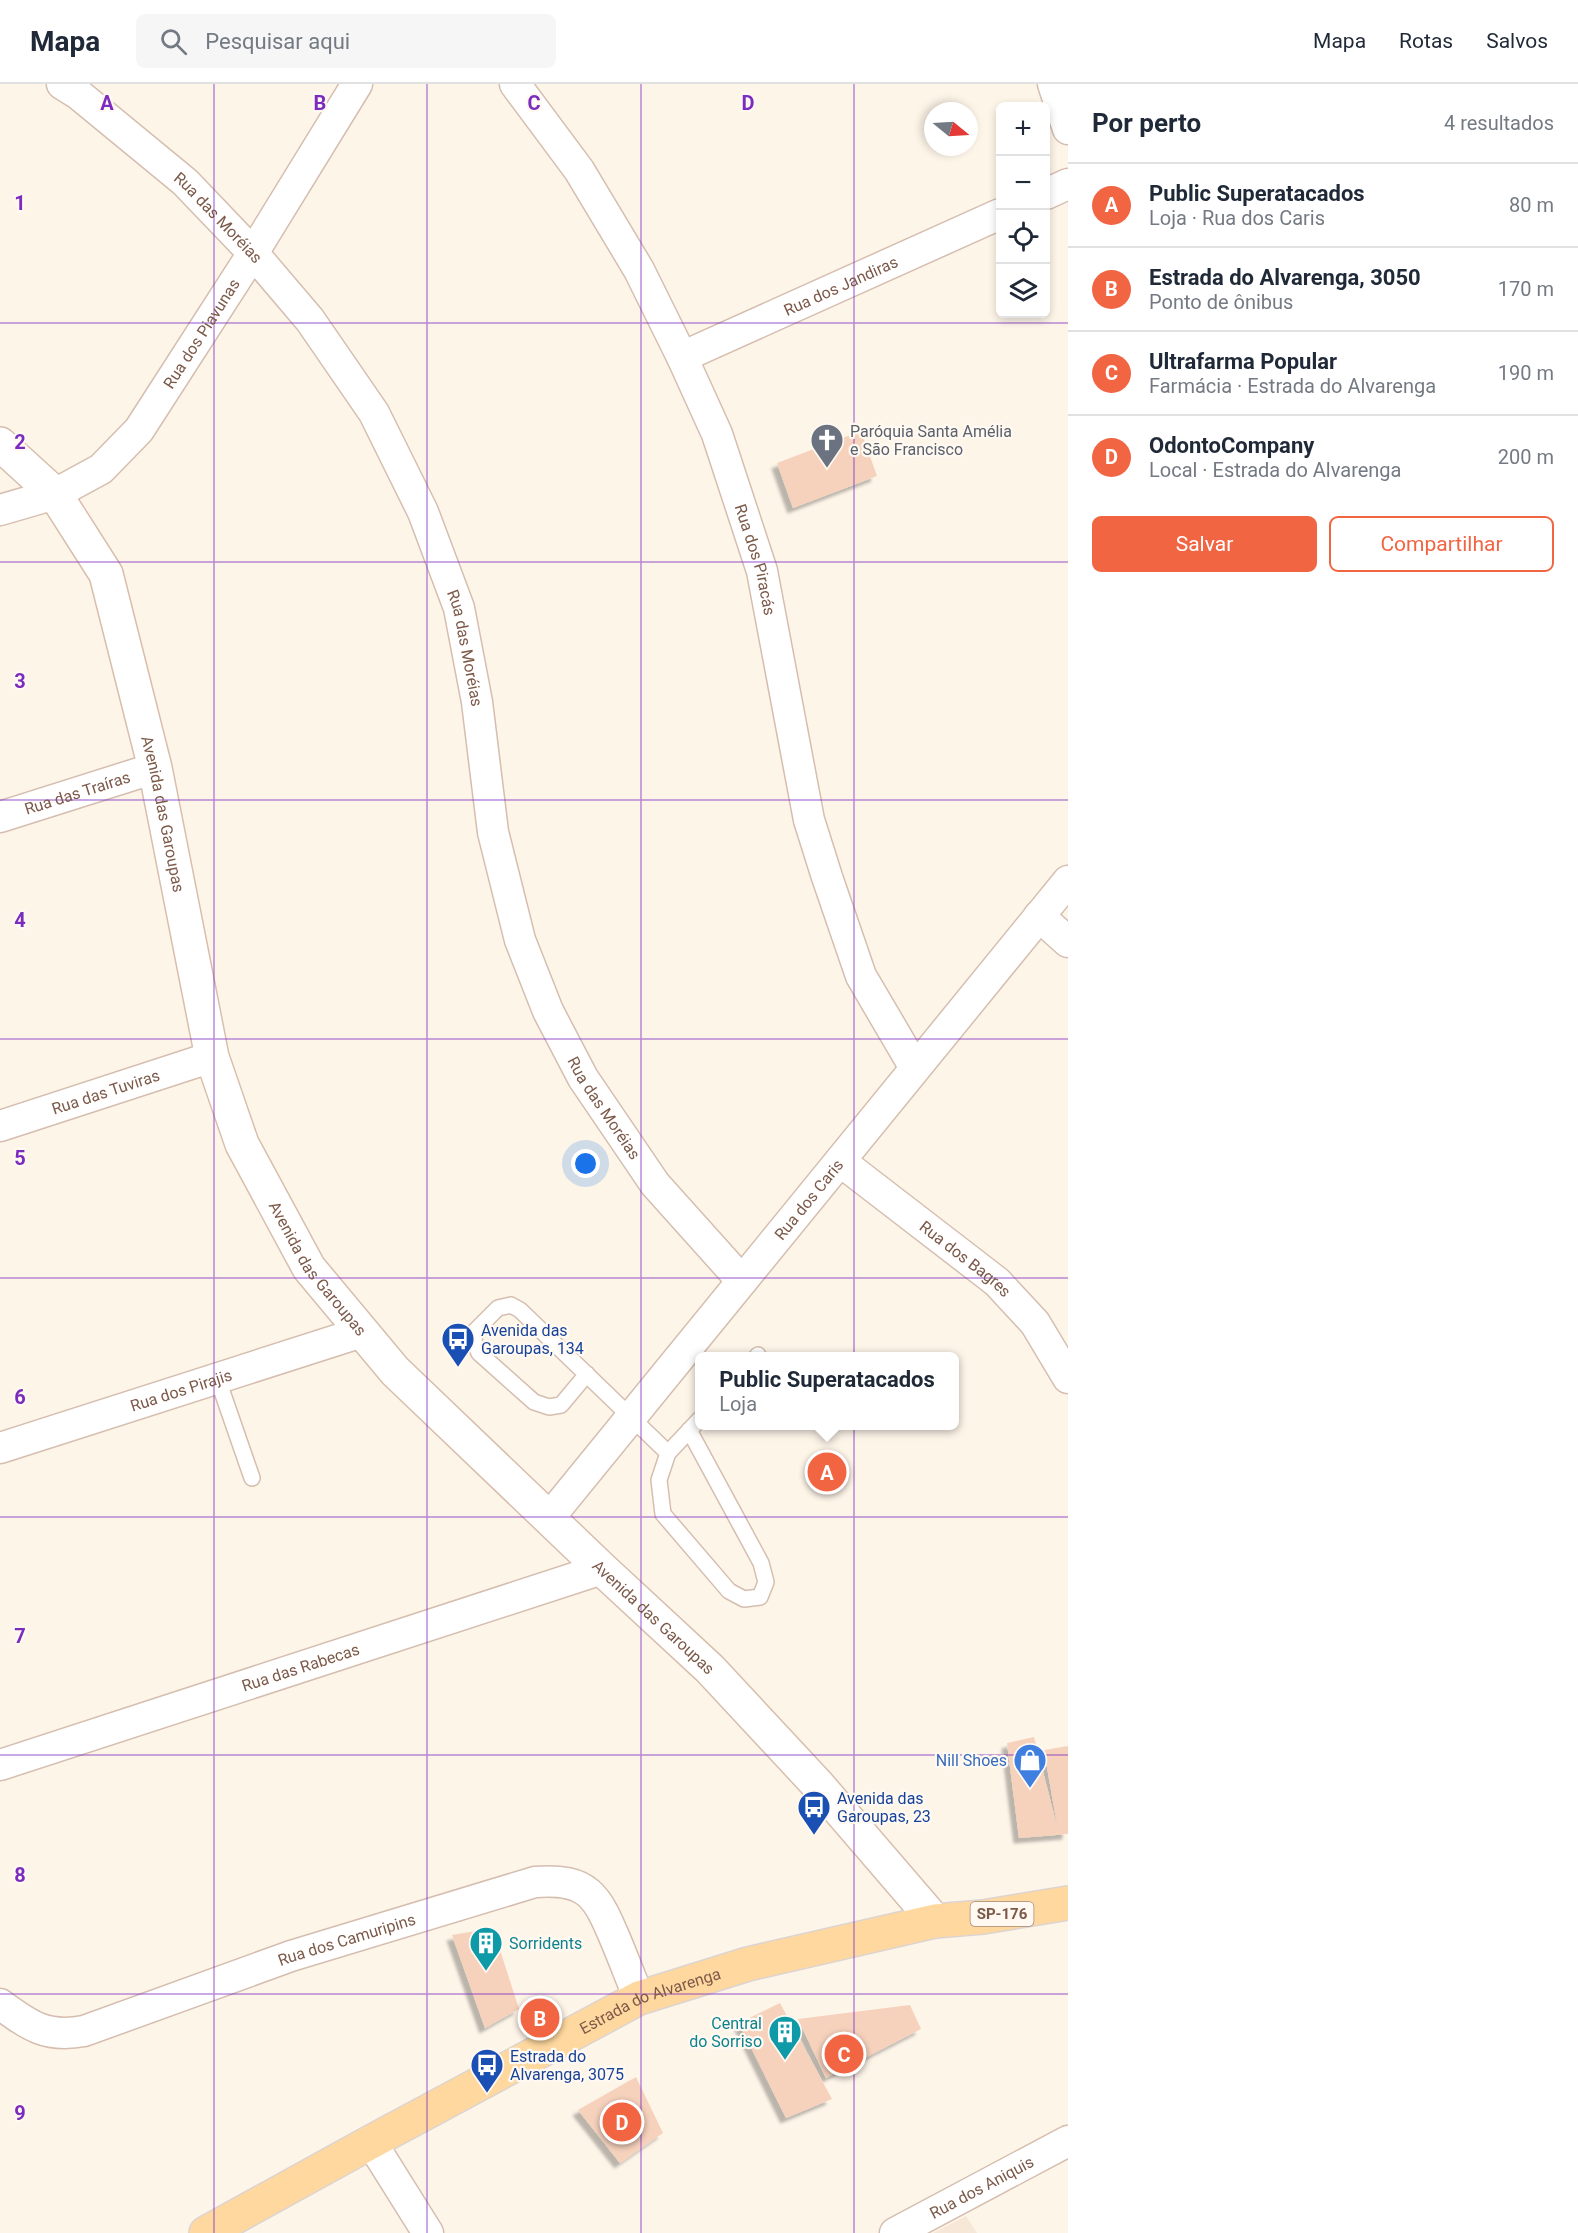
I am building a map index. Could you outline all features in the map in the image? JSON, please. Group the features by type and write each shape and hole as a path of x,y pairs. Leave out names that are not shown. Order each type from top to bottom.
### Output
{"main road":[{"name":"Estrada do Alvarenga","path":"210,2232 370,2142 639,1998 748,1964 935,1921 983,1917 1068,1903"}],"street":[{"name":"Rua das Moréias","path":"62,84 78,94 185,182 253,254 310,320 374,413 423,512 459,608 477,702 493,832 520,940 548,1011 583,1078 655,1184 742,1281"},
{"name":"Rua dos Piavunas","path":"0,510 55,494 101,469 139,430 253,254 357,84"},
{"name":"Rua dos Piracás","path":"515,84 579,170 639,270 717,434 762,571 809,820 861,976 915,1068"},
{"path":"1053,84 1068,129"},
{"path":"1050,192 1068,184"},
{"name":"Rua dos Jandiras","path":"682,357 996,216"},
{"name":"Avenida das Garoupas","path":"0,444 55,494 106,574 155,768 212,1058 242,1144 309,1268 395,1371 710,1669 818,1785 935,1921"},
{"name":"Rua das Traíras","path":"0,817 155,768"},
{"name":"Rua dos Caris","path":"549,1518 1068,880"},
{"path":"1039,916 1068,942"},
{"name":"Rua das Tuviras","path":"0,1126 212,1058"},
{"name":"Rua dos Bagres","path":"840,1161 997,1282 1035,1323 1068,1378"},
{"name":"Rua dos Pirajis","path":"0,1448 362,1332"},
{"name":"Rua das Rabecas","path":"0,1765 602,1569"},
{"name":"Rua dos Camuripins","path":"0,2004 26,2023 45,2031 63,2035 84,2031 291,1956 535,1882 557,1881 573,1884 589,1893 602,1907 639,1998"},
{"name":"Rua dos Aniquis","path":"895,2233 1068,2141"},
{"path":"370,2142 428,2233"}],"lane":[{"path":"587,1374 561,1405 549,1407 534,1402 479,1353 474,1342 475,1331 498,1308 511,1305 520,1310 632,1416 669,1453"},
{"path":"217,1377 252,1478"},
{"path":"694,1425 669,1453 659,1480 663,1514 729,1591 744,1599 760,1597 766,1582 761,1563 696,1430"}],"shaded area":[{"path":"966,2216 977,2233 933,2233"}],"building":[{"name":"Paróquia Santa Amélia e São Francisco","path":"861,431 877,476 793,508 777,463"},
{"name":"Nill Shoes","path":"1034,1737 1058,1830 1044,1750 1068,1746 1068,1834 1019,1838 1007,1743"},
{"name":"Sorridents","path":"493,1928 519,2009 485,2028 452,1935"},
{"name":"Central do Sorriso","path":"780,2003 832,2099 786,2118 739,2023"},
{"path":"910,2005 921,2029 826,2078 798,2019"},
{"path":"636,2077 663,2133 620,2163 578,2110"}],"place":[{"name":"Paróquia Santa Amélia e São Francisco","path":"827,469"},
{"name":"Avenida das Garoupas, 134","path":"458,1368"},
{"name":"Public Superatacados","path":"827,1472"},
{"name":"Nill Shoes","path":"1030,1789"},
{"name":"Avenida das Garoupas, 23","path":"814,1836"},
{"name":"Sorridents","path":"486,1972"},
{"name":"Estrada do Alvarenga, 3050","path":"540,2018"},
{"name":"Ultrafarma Popular","path":"844,2054"},
{"name":"Central do Sorriso","path":"785,2061"},
{"name":"Estrada do Alvarenga, 3075","path":"487,2094"},
{"name":"OdontoCompany","path":"622,2122"}]}
